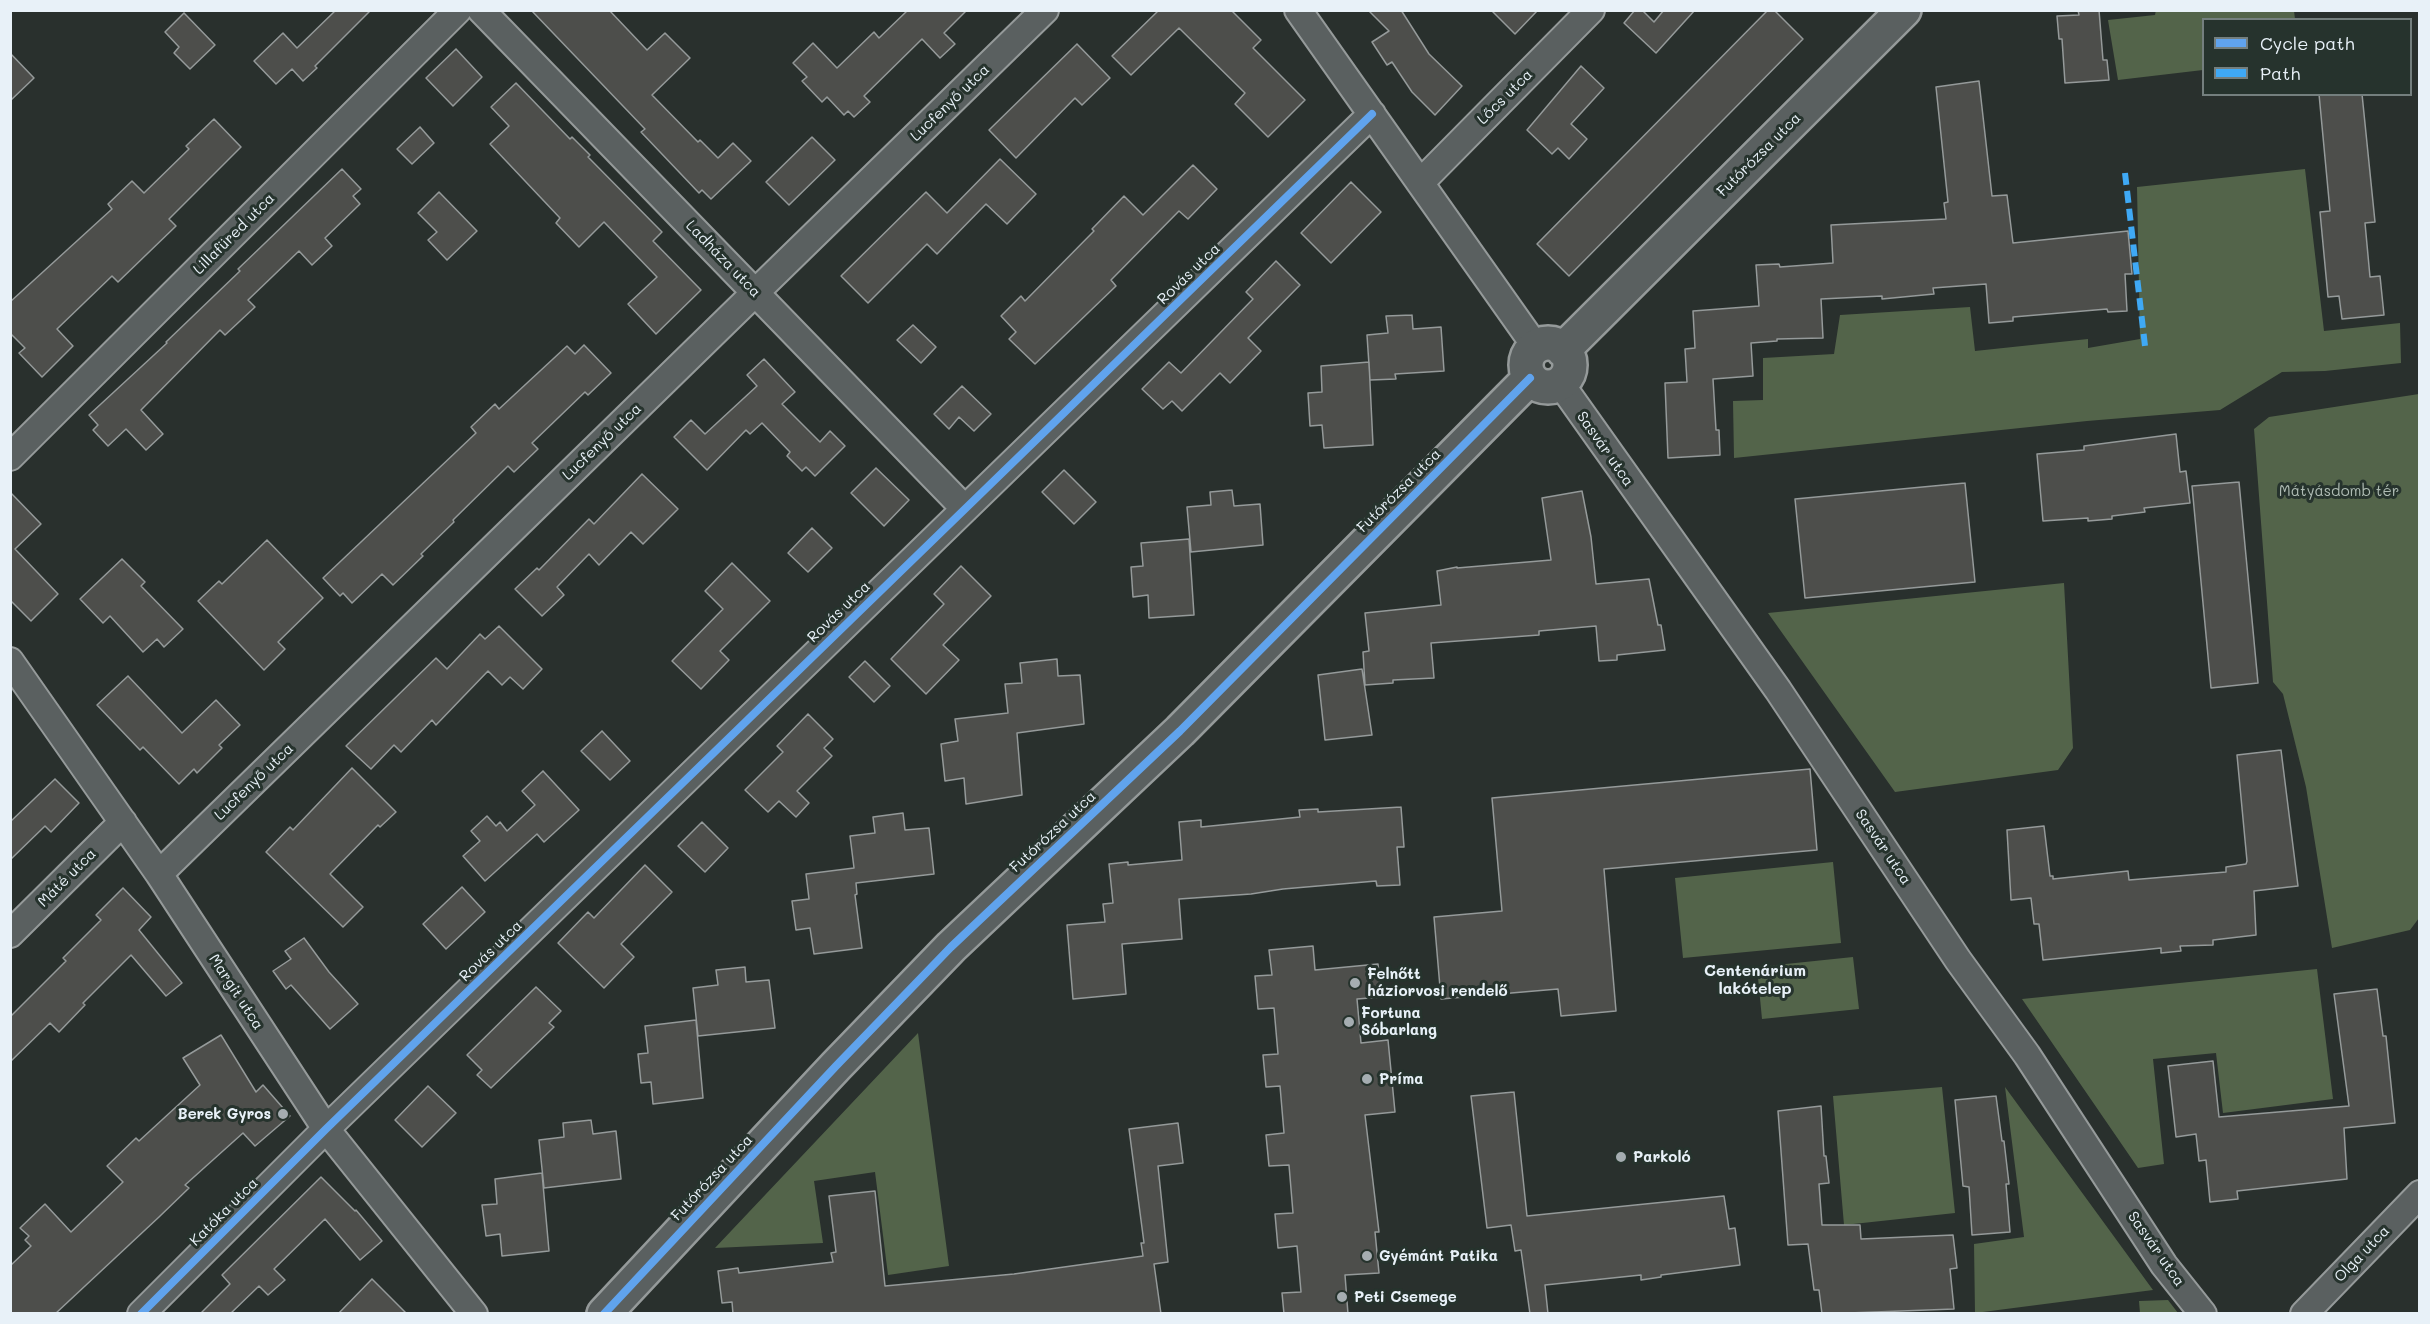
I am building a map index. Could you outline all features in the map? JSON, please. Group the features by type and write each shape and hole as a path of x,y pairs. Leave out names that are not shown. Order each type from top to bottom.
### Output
{"street":[{"name":"Lillafüred utca","path":"10,457 458,10"},
{"name":"Ladháza utca","path":"481,10 965,509"},
{"name":"Lucfenyő utca","path":"159,874 1045,10"},
{"path":"1298,10 1420,183 1550,348 1527,358 1527,372 1545,381"},
{"name":"Lőcs utca","path":"1420,183 1591,10"},
{"name":"Futórózsa utca","path":"1550,348 1904,10"},
{"name":"Rovás utca","path":"326,1129 1372,114"},
{"name":"Futórózsa utca","path":"604,1314 951,947 1545,381"},
{"name":"Sasvár utca","path":"1545,381 1778,690 1958,960 2027,1055 2164,1265 2203,1314"},
{"name":"Margit utca","path":"10,661 159,874 326,1129 474,1314"},
{"name":"Máté utca","path":"10,934 123,822"},
{"name":"Katóka utca","path":"141,1314 326,1129"},
{"name":"Olga utca","path":"2304,1314 2420,1194"}],"green space":[{"path":"2156,10 2294,11 2295,18 2202,18 2202,70 2118,80 2108,20 2155,15"},
{"path":"2305,169 2324,331 2400,323 2401,363 2325,371 2282,372 2220,410 2087,421 1734,458 1733,401 1763,400 1763,358 1834,354 1840,315 1970,307 1975,351 2088,339 2088,348 2140,339 2137,187"},
{"name":"Mátyásdomb tér","path":"2419,394 2419,918 2410,930 2332,948 2306,787 2283,694 2273,682 2254,429 2269,417"},
{"path":"2064,583 2073,748 2058,770 1895,792 1768,613"},
{"path":"1833,862 1841,943 1683,958 1675,878"},
{"path":"1853,957 1859,1009 1762,1019 1757,967"},
{"path":"2317,969 2333,1099 2223,1113 2216,1053 2153,1059 2164,1164 2138,1168 2022,999"},
{"path":"918,1033 949,1266 888,1275 875,1172 814,1181 823,1243 715,1248"},
{"path":"1942,1087 1955,1213 1844,1225 1833,1096"},
{"path":"2005,1087 2153,1290 1975,1313 1974,1244 2024,1237"},
{"path":"2168,1300 2178,1313 2140,1313 2139,1301"}],"building":[{"path":"336,10 371,10 303,81 292,69 276,84 254,61 283,33 297,48"},
{"path":"531,10 609,10 647,50 665,33 690,58 652,95 698,142 700,140 718,158 733,143 751,161 711,199 702,190 699,193 641,132 645,129"},
{"path":"908,10 967,10 944,33 955,44 940,58 922,39 864,96 870,102 854,117 848,111 844,115 827,97 822,102 802,81 807,77 793,63 813,43 837,68 874,32 879,38"},
{"path":"1159,10 1231,10 1261,40 1253,48 1305,100 1268,137 1235,104 1245,93 1179,28 1131,75 1112,56"},
{"path":"1368,10 1401,10 1429,54 1462,86 1435,115 1412,92 1392,62 1387,65 1372,42 1389,31"},
{"path":"1491,10 1538,10 1515,34"},
{"path":"1635,10 1642,10 1654,22 1664,10 1695,10 1656,53 1624,23"},
{"path":"1768,10 1774,10 1803,39 1569,276 1537,244"},
{"path":"2078,10 2099,10 2103,60 2107,60 2109,80 2065,83 2062,39 2059,39 2057,16 2079,15"},
{"path":"184,13 215,45 190,69 174,53 179,47 165,32"},
{"path":"1077,44 1110,78 1082,105 1075,98 1016,158 989,130"},
{"path":"456,49 482,77 453,106 426,78"},
{"path":"10,53 34,78 10,101"},
{"path":"1581,66 1604,88 1571,124 1587,139 1569,159 1558,148 1552,154 1527,130"},
{"path":"1979,81 1992,196 2007,195 2013,243 2128,231 2132,274 2125,274 2127,311 2108,312 2107,309 2013,317 2013,321 1989,323 1986,284 1933,288 1934,294 1882,299 1882,296 1821,299 1823,338 1777,339 1777,341 1751,343 1753,376 1713,379 1720,455 1668,458 1665,383 1687,382 1685,349 1695,348 1693,311 1759,306 1756,265 1779,264 1780,267 1833,263 1831,225 1946,219 1944,203 1948,202 1936,87"},
{"path":"516,83 570,139 572,137 590,155 588,157 662,232 653,241 701,290 656,334 628,304 657,277 604,222 579,247 556,223 560,218 490,144 509,126 491,107"},
{"path":"2319,96 2362,96 2375,222 2365,223 2370,277 2380,276 2384,315 2342,319 2339,296 2328,297 2320,212 2330,211"},
{"path":"214,119 241,147 169,219 176,226 118,282 112,276 57,329 73,346 42,377 19,353 25,348 10,333 10,302 112,209 108,204 132,181 144,193 189,149 186,146"},
{"path":"420,127 434,143 412,164 397,149"},
{"path":"812,137 835,160 789,205 766,182"},
{"path":"1000,159 1036,194 1007,224 986,204 937,254 927,244 868,303 841,276 926,192 947,213"},
{"path":"1193,165 1217,189 1188,219 1179,211 1111,280 1116,286 1035,364 1009,339 1016,332 1001,316 1021,296 1025,301 1094,231 1092,229 1124,196 1143,215"},
{"path":"342,169 361,189 353,196 360,204 325,238 332,246 312,265 299,251 248,300 255,307 225,335 220,330 141,410 163,434 146,450 126,429 108,446 93,430 98,425 89,415 167,343 240,271 238,269"},
{"path":"1351,182 1381,212 1331,263 1301,233"},
{"path":"439,192 477,231 447,260 428,240 437,232 418,213"},
{"path":"1276,261 1300,285 1248,338 1261,351 1230,383 1220,373 1182,411 1172,401 1163,409 1142,389 1169,362 1181,373 1253,299 1246,292"},
{"path":"1412,315 1413,329 1441,327 1444,371 1395,374 1396,379 1370,380 1367,335 1388,333 1386,316"},
{"path":"913,325 936,347 921,363 897,340"},
{"path":"584,345 611,373 588,395 585,392 532,443 538,449 514,472 508,466 453,520 454,522 421,554 423,556 393,585 382,574 352,603 343,593 340,596 323,578 476,433 471,427 495,404 499,409 567,346 575,354"},
{"path":"764,359 795,392 782,404 820,442 830,431 845,446 815,476 806,467 802,471 787,456 790,452 762,423 750,434 746,430 707,470 674,437 691,420 705,434 757,386 747,375"},
{"path":"1369,362 1373,445 1324,448 1322,425 1310,426 1308,393 1322,392 1321,366"},
{"path":"962,386 991,414 974,431 959,417 949,429 934,414"},
{"path":"2176,434 2180,472 2186,471 2190,503 2144,508 2145,512 2112,516 2112,519 2043,521 2037,454 2084,450 2084,446"},
{"path":"876,468 909,500 884,526 851,493"},
{"path":"1064,470 1096,502 1074,524 1042,492"},
{"path":"642,474 678,509 643,544 631,532 599,565 589,554 557,587 564,595 542,616 515,589 537,568 539,570 589,519 594,524"},
{"path":"2239,482 2258,683 2211,688 2192,486"},
{"path":"1965,483 1975,582 1805,598 1795,499"},
{"path":"1232,490 1234,506 1260,504 1263,545 1191,552 1187,507 1211,505 1210,492"},
{"path":"1582,491 1591,537 1596,584 1649,579 1665,650 1617,655 1617,660 1599,661 1596,626 1539,631 1539,635 1431,643 1434,678 1393,680 1393,683 1365,685 1363,652 1369,651 1365,613 1441,605 1437,571 1457,567 1551,560 1542,498"},
{"path":"10,492 41,524 15,549 58,594 31,621 10,600"},
{"path":"812,528 832,548 808,572 788,553"},
{"path":"1189,539 1194,615 1149,618 1148,595 1133,597 1131,567 1143,566 1141,543"},
{"path":"267,540 323,598 278,642 285,649 264,670 198,601 219,581 222,584"},
{"path":"122,559 145,582 141,586 183,629 164,647 157,639 143,652 110,616 103,623 80,599"},
{"path":"732,563 770,601 720,651 729,660 701,689 672,661 723,609 705,591"},
{"path":"961,566 991,596 943,645 959,660 926,694 891,659 944,604 934,594"},
{"path":"499,626 542,669 523,689 510,677 502,685 488,671 436,725 432,720 401,752 394,745 371,769 346,746 436,658 447,669 480,634 485,639"},
{"path":"1057,659 1058,676 1080,675 1084,724 1017,733 1022,795 966,804 964,778 945,781 941,744 958,741 955,719 1008,713 1005,684 1022,683 1020,663"},
{"path":"865,661 890,686 874,702 849,677"},
{"path":"1362,669 1372,735 1325,740 1318,675"},
{"path":"128,676 182,733 216,700 240,725 219,745 222,748 197,773 194,769 179,784 143,747 140,750 97,705"},
{"path":"808,714 833,739 824,748 832,756 797,791 809,803 796,817 779,801 768,812 745,790 783,752 777,746"},
{"path":"602,731 630,761 610,780 581,751"},
{"path":"2281,750 2298,886 2254,891 2256,935 2213,940 2213,945 2180,946 2181,951 2161,953 2161,948 2043,960 2039,924 2034,924 2031,898 2011,900 2007,830 2044,826 2050,876 2053,876 2053,879 2128,871 2129,880 2226,872 2226,867 2246,864 2247,861 2237,755"},
{"path":"352,768 396,812 380,827 378,825 330,874 363,907 343,927 266,852 290,827 293,830"},
{"path":"1810,769 1817,850 1604,869 1616,1011 1561,1016 1558,989 1441,999 1434,917 1502,911 1492,798"},
{"path":"543,771 579,810 544,842 537,834 485,881 463,856 480,841 471,831 487,816 496,826 500,822 507,831 535,805 522,791"},
{"path":"55,779 79,803 51,832 45,826 10,860 10,822"},
{"path":"1401,807 1404,847 1397,847 1400,885 1377,886 1376,881 1179,899 1182,939 1122,944 1126,994 1073,999 1067,925 1105,922 1103,904 1113,903 1109,864 1128,862 1128,865 1182,860 1179,822 1201,820 1201,827 1300,817 1299,810 1318,809 1318,812"},
{"path":"903,813 905,830 929,828 934,874 856,883 857,894 855,895 862,948 814,954 810,928 796,930 792,901 809,899 806,874 854,868 850,836 875,833 873,817"},
{"path":"702,822 728,848 705,872 678,846"},
{"path":"645,865 672,892 621,944 634,957 604,988 558,943 588,912 594,918"},
{"path":"462,887 485,912 446,949 423,924"},
{"path":"123,888 151,917 139,930 182,983 166,996 131,955 83,1003 85,1005 59,1032 50,1023 10,1062 10,1017 66,961 63,958 101,920 96,915"},
{"path":"304,938 329,972 358,1004 330,1029 291,985 286,989 273,971 291,959 285,951"},
{"path":"1313,946 1315,970 1378,964 1382,997 1357,999 1361,1043 1388,1040 1395,1112 1365,1115 1379,1232 1375,1232 1379,1273 1345,1275 1348,1314 1284,1314 1282,1293 1301,1292 1297,1246 1278,1248 1275,1214 1293,1213 1289,1165 1269,1166 1266,1135 1284,1133 1280,1086 1266,1087 1263,1055 1278,1054 1274,1008 1258,1009 1255,976 1272,975 1269,950"},
{"path":"745,967 746,982 769,980 775,1028 698,1036 693,988 718,985 716,970"},
{"path":"536,987 561,1011 549,1023 554,1027 491,1088 477,1075 482,1070 467,1055"},
{"path":"2377,989 2383,1036 2386,1036 2395,1123 2344,1128 2347,1179 2237,1191 2238,1199 2210,1202 2206,1160 2199,1161 2196,1134 2176,1137 2168,1066 2213,1061 2219,1117 2349,1106 2334,994"},
{"path":"696,1020 703,1098 653,1104 651,1082 641,1083 638,1054 648,1053 645,1026"},
{"path":"221,1035 256,1092 263,1085 290,1116 255,1146 243,1133 185,1185 189,1188 55,1314 10,1314 10,1266 31,1246 25,1240 29,1236 20,1228 45,1204 71,1232 123,1182 107,1166 136,1138 139,1141 200,1085 183,1058"},
{"path":"428,1086 456,1113 422,1147 395,1120"},
{"path":"1514,1092 1527,1216 1724,1196 1729,1229 1735,1228 1740,1265 1661,1275 1661,1277 1641,1280 1641,1275 1545,1285 1548,1314 1530,1314 1521,1250 1515,1251 1511,1225 1487,1228 1471,1096"},
{"path":"1996,1096 2009,1184 2006,1184 2010,1232 1972,1235 1969,1187 1963,1186 1955,1100"},
{"path":"1821,1106 1824,1156 1826,1156 1829,1183 1819,1184 1822,1225 1860,1225 1861,1239 1953,1235 1957,1268 1950,1269 1954,1309 1822,1314 1819,1290 1814,1290 1808,1244 1788,1245 1778,1111"},
{"path":"591,1120 593,1134 616,1131 621,1179 544,1188 539,1140 564,1137 563,1123"},
{"path":"1178,1123 1183,1163 1158,1166 1168,1262 1154,1264 1161,1314 733,1314 732,1302 722,1303 718,1271 738,1268 739,1273 833,1262 831,1253 836,1252 829,1196 875,1191 885,1286 1014,1274 1143,1256 1141,1243 1144,1243 1129,1129"},
{"path":"542,1173 549,1251 502,1256 500,1234 486,1236 482,1205 497,1204 495,1179"},
{"path":"321,1177 356,1210 382,1241 360,1260 325,1219 274,1269 285,1280 268,1295 259,1286 230,1314 200,1314 230,1284 222,1275"},
{"path":"372,1279 407,1314 338,1314"}],"marked path":[{"path":"2125,173 2145,346"}],"cycle path":[{"path":"141,1314 326,1129 1372,114"},
{"path":"604,1314 836,1066 951,947 1180,731 1530,378"}],"place":[{"name":"Felnőtt háziorvosi rendelő","path":"1355,983"},
{"name":"Fortuna Sóbarlang","path":"1349,1022"},
{"name":"Príma","path":"1367,1079"},
{"name":"Berek Gyros","path":"283,1114"},
{"name":"Parkoló","path":"1621,1157"},
{"name":"Gyémánt Patika","path":"1367,1256"},
{"name":"Peti Csemege","path":"1342,1297"}],"district":[{"name":"Centenárium lakótelep","path":"1755,980"}]}
